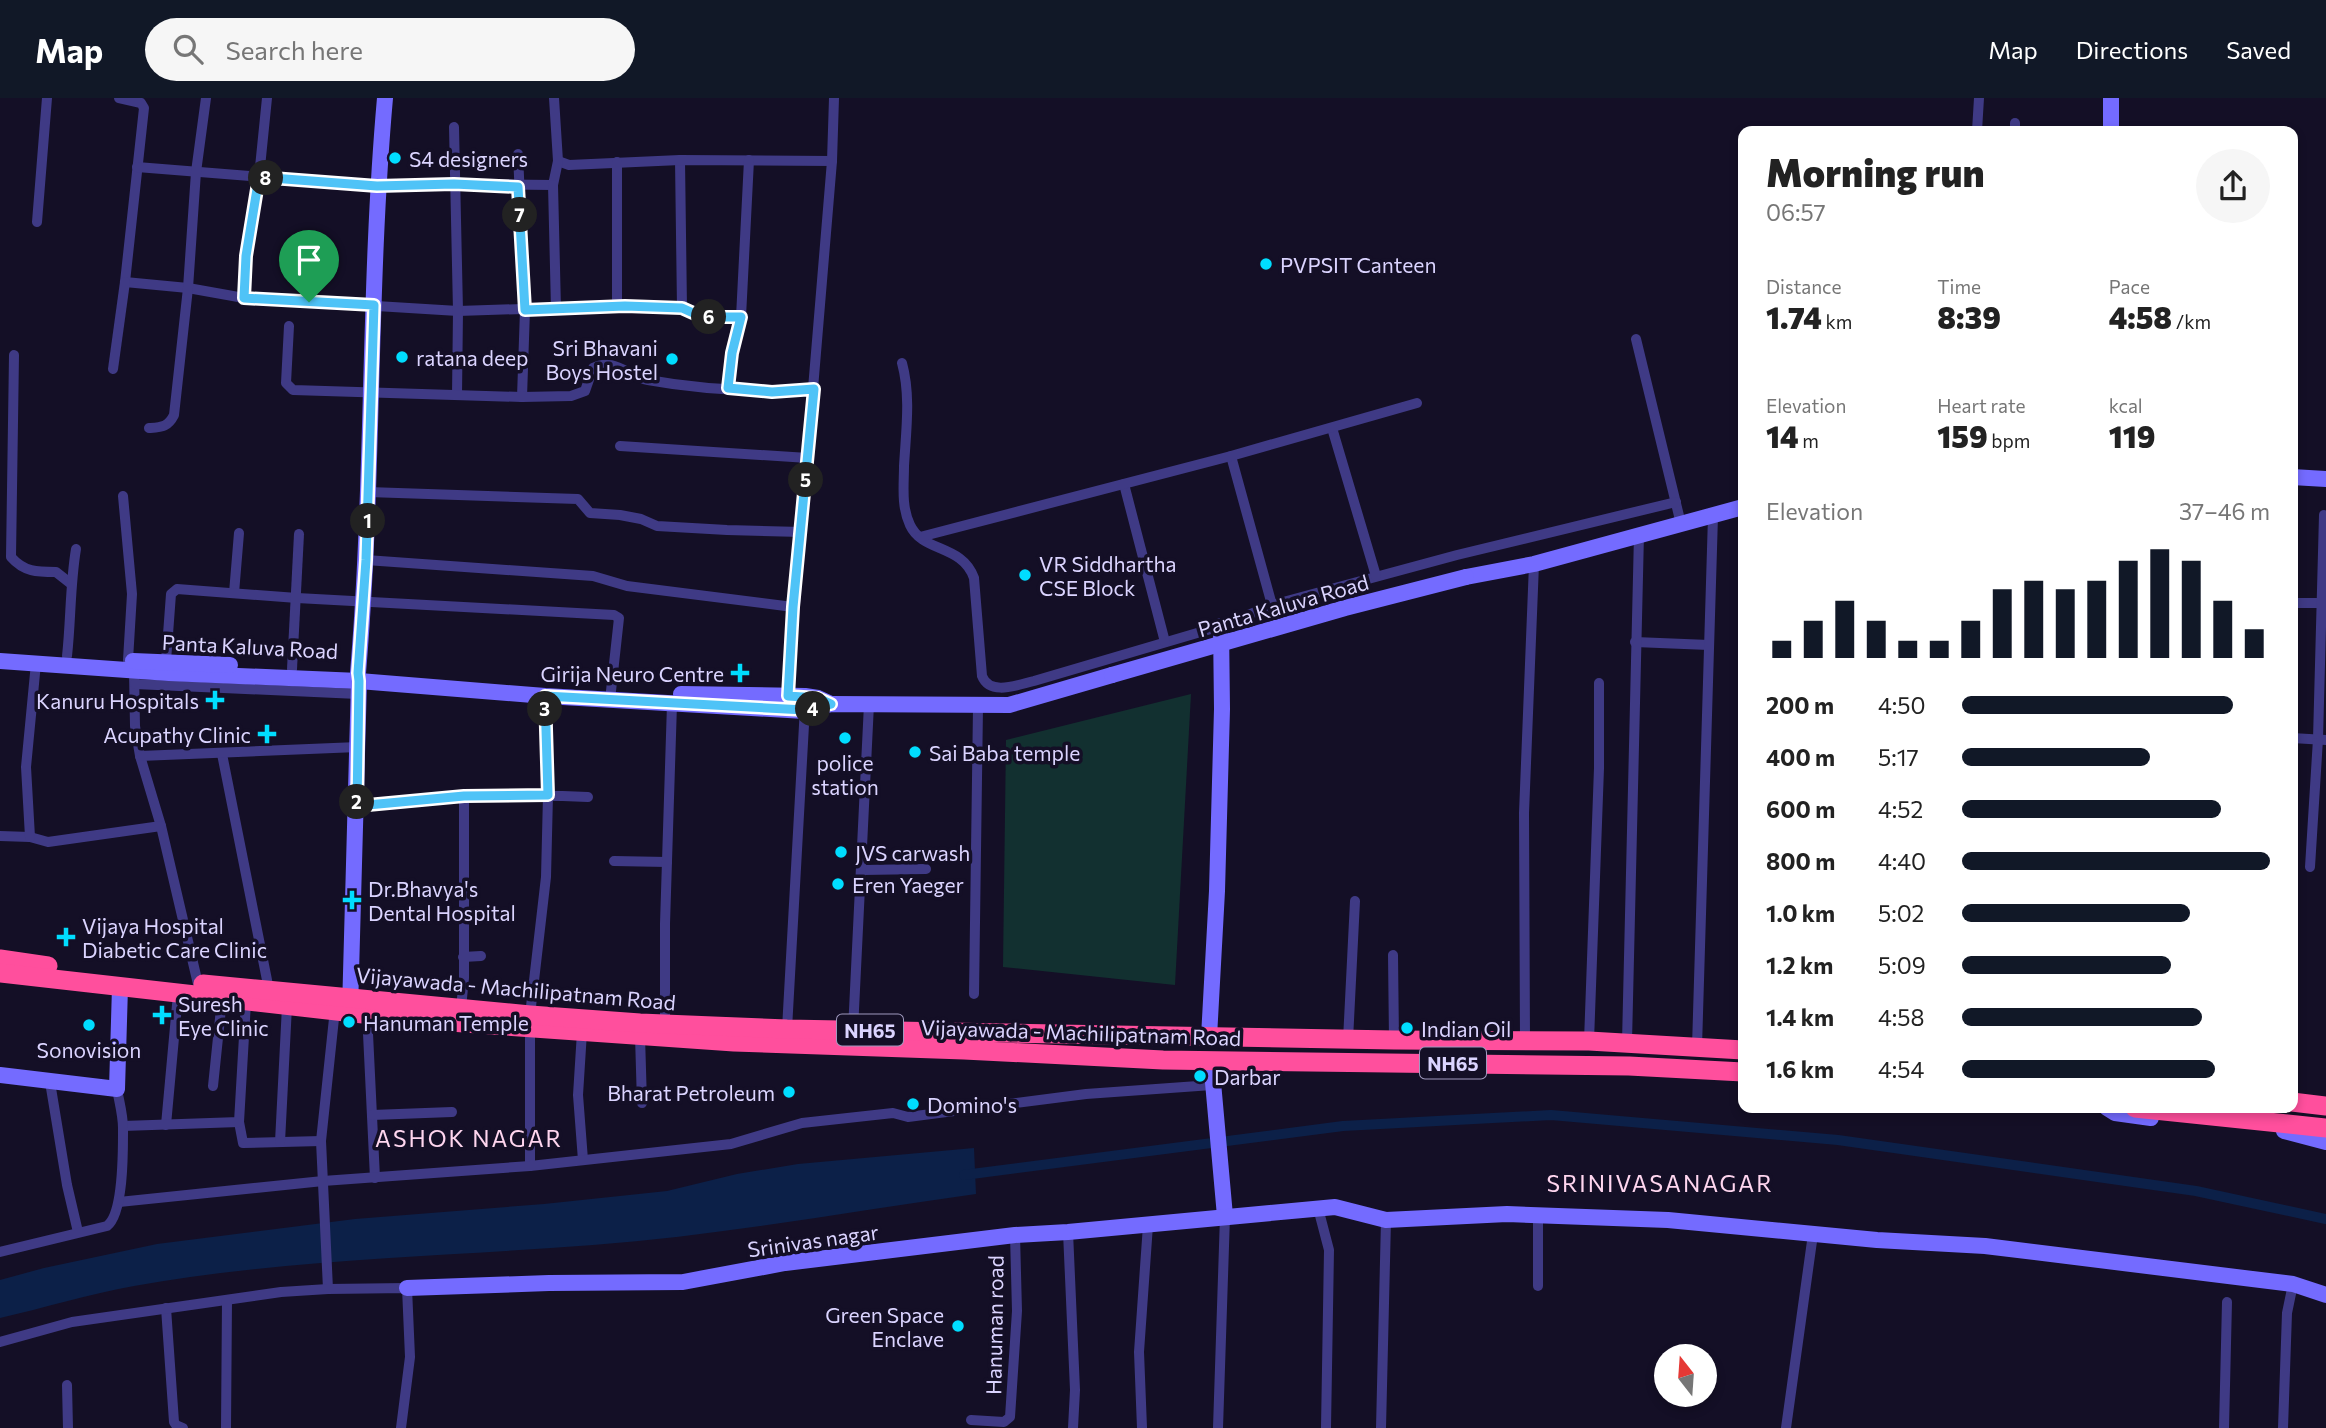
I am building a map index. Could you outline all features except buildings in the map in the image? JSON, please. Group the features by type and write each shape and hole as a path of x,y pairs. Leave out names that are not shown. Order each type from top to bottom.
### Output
{"highway":[{"name":"Vijayawada - Machilipatnam Road","path":"0,959 198,984 269,990 351,1005 530,1022 1348,1040 1589,1041 1738,1050"},
{"name":"Vijayawada - Machilipatnam Road","path":"0,973 287,1006 461,1008 582,1032 734,1042 1163,1060 1615,1066 1738,1072"},
{"path":"2298,1103 2326,1106"},
{"path":"2183,1113 2326,1128"}],"street":[{"path":"37,222 47,98"},
{"path":"113,369 144,106 119,98"},
{"path":"149,428 165,426 174,415 188,288 196,172 206,98"},
{"path":"244,298 246,256 259,177 267,98"},
{"path":"328,1289 321,1141 351,1005 359,683 366,560 377,186 385,98"},
{"path":"554,98 558,161 553,186 556,309"},
{"path":"787,703 832,161 834,98"},
{"path":"1977,126 1979,98"},
{"path":"2111,98 2111,126"},
{"path":"2121,98 2121,126"},
{"path":"454,127 457,395"},
{"path":"517,154 525,310 522,397"},
{"path":"558,161 569,165 681,160 832,161"},
{"path":"681,160 682,308"},
{"path":"728,388 732,353 741,317 749,160"},
{"path":"617,162 617,306"},
{"path":"137,167 377,186 553,186"},
{"path":"125,282 188,288 244,298 458,312 617,306 682,308 702,317 741,317"},
{"path":"289,326 286,383 288,388 293,390 522,397 578,395 585,391 593,368 603,364 613,364 635,377 676,385 772,392 814,389"},
{"path":"1636,339 1681,524"},
{"path":"14,355 11,557 18,565 33,572 56,572 70,583"},
{"path":"901,363 907,389 903,497 911,528 920,537 959,557 970,567 974,578 982,676 991,687 1008,687 1034,681 1221,626 1272,605 1376,576 1676,502"},
{"path":"920,537 1231,456 1418,403"},
{"path":"1332,428 1376,576"},
{"path":"620,446 808,458"},
{"path":"1231,456 1272,605"},
{"path":"2298,477 2326,479"},
{"path":"1124,484 1165,642"},
{"path":"368,492 578,499 590,513 641,519 657,526 802,531"},
{"path":"123,496 132,594 135,726 140,756 161,826 198,984"},
{"name":"Panta Kaluva Road","path":"0,661 132,672 359,683 672,704 1009,705 1345,608 1466,577 1534,564 1738,508"},
{"path":"2310,867 2322,740 2324,515"},
{"path":"1697,1047 1713,516"},
{"path":"234,593 239,533"},
{"path":"292,668 299,534"},
{"path":"1627,1042 1639,534"},
{"path":"67,656 71,617 70,583 76,549"},
{"path":"366,560 593,576 627,586 793,607"},
{"path":"1525,1041 1524,813 1534,564"},
{"path":"166,661 170,600 177,589 616,615 619,618 619,628 611,691"},
{"path":"2298,603 2324,603"},
{"path":"1209,1037 1218,852 1222,709 1221,626"},
{"path":"1635,642 1709,645"},
{"name":"Panta Kaluva Road","path":"0,652 67,656 132,672 166,661 292,668 359,683 475,684 787,703"},
{"path":"30,837 26,767 36,663"},
{"path":"1589,1041 1599,768 1599,683"},
{"path":"530,1166 530,1022 547,877 545,696"},
{"path":"787,1029 805,703"},
{"path":"665,1024 672,704"},
{"path":"853,1030 869,704"},
{"path":"974,995 978,707"},
{"path":"2298,738 2322,740"},
{"path":"140,756 358,747"},
{"path":"222,754 269,990"},
{"path":"357,806 464,796 588,797"},
{"path":"461,1008 464,796"},
{"path":"0,836 30,837 48,842 161,826"},
{"path":"614,861 667,862"},
{"path":"862,870 926,869"},
{"path":"1348,1040 1355,901"},
{"path":"1392,955 1394,1040"},
{"path":"463,957 481,956"},
{"path":"0,1252 107,1226 114,1219 119,1202 123,1126 117,1089 120,987"},
{"path":"166,1125 178,994"},
{"path":"213,1086 222,999"},
{"path":"246,1002 239,1122 243,1143 321,1141"},
{"path":"351,1005 372,1115 375,1178"},
{"path":"280,1142 287,1006"},
{"path":"582,1032 578,1095 583,1160"},
{"path":"640,1036 642,1103"},
{"path":"1211,1060 1225,1216 1218,1428"},
{"path":"0,1074 117,1089"},
{"path":"50,1082 66,1185 78,1232"},
{"path":"119,1202 323,1181 530,1166 731,1144 802,1123 893,1113 908,1117 1086,1094 1212,1084"},
{"path":"372,1115 452,1112"},
{"path":"2118,1113 2260,1128 2299,1134 2326,1142"},
{"path":"123,1126 239,1122"},
{"path":"1318,1208 1329,1250 1326,1428"},
{"name":"Srinivas nagar","path":"407,1288 683,1282 785,1263 1016,1235 1341,1208 1386,1220 1507,1214 1668,1220 1984,1246 2293,1284 2326,1295"},
{"path":"1538,1215 1538,1286"},
{"path":"1381,1428 1386,1220"},
{"path":"1142,1428 1139,1352 1148,1225"},
{"path":"1068,1232 1075,1390 1073,1428"},
{"path":"1786,1428 1813,1234"},
{"name":"Hanuman road","path":"971,1420 1004,1422 1010,1417 1017,1311 1016,1235"},
{"path":"2283,1428 2287,1313 2293,1284"},
{"path":"0,1342 72,1322 226,1300 328,1289 407,1288 411,1357 401,1428"},
{"path":"226,1300 226,1428"},
{"path":"2224,1428 2227,1302"},
{"path":"166,1308 174,1422 183,1428"},
{"path":"67,1385 68,1428"}],"green space":[{"path":"1191,694 1175,985 1003,967 1006,740"}],"water":[{"path":"974,1148 976,1194 641,1241 305,1264 191,1277 117,1289 0,1318 0,1280 157,1244 355,1219 667,1191 737,1174 798,1164"}],"waterway":[{"path":"964,1175 1343,1126 1551,1115 1838,1140 2196,1191 2326,1219"}],"place":[{"name":"S4 designers","path":"395,158"},
{"name":"PVPSIT Canteen","path":"1266,264"},
{"name":"ratana deep","path":"402,357"},
{"name":"Sri Bhavani Boys Hostel","path":"672,359"},
{"name":"VR Siddhartha CSE Block","path":"1025,575"},
{"name":"Girija Neuro Centre","path":"740,673"},
{"name":"Kanuru Hospitals","path":"215,700"},
{"name":"Acupathy Clinic","path":"267,734"},
{"name":"police station","path":"845,738"},
{"name":"Sai Baba temple","path":"915,752"},
{"name":"JVS carwash","path":"841,852"},
{"name":"Eren Yaeger","path":"838,884"},
{"name":"Dr.Bhavya's Dental Hospital","path":"352,900"},
{"name":"Vijaya Hospital Diabetic Care Clinic","path":"66,937"},
{"name":"Suresh Eye Clinic","path":"162,1015"},
{"name":"Hanuman Temple","path":"349,1022"},
{"name":"Sonovision","path":"89,1025"},
{"name":"Indian Oil","path":"1407,1028"},
{"name":"Darbar","path":"1200,1076"},
{"name":"Bharat Petroleum","path":"789,1092"},
{"name":"Domino's","path":"913,1104"},
{"name":"Green Space Enclave","path":"958,1326"}],"district":[{"name":"ASHOK NAGAR","path":"469,1138"},
{"name":"SRINIVASANAGAR","path":"1660,1183"}],"route":[{"path":"259,177 377,186 454,184 518,187 525,310 625,306 682,308 702,317 741,317 732,353 728,388 772,392 814,389 793,607 788,696 818,698 831,704 805,710 545,696 548,795 464,796 357,806 358,673 366,560 374,305 309,302 244,298 246,256 259,177"}]}
